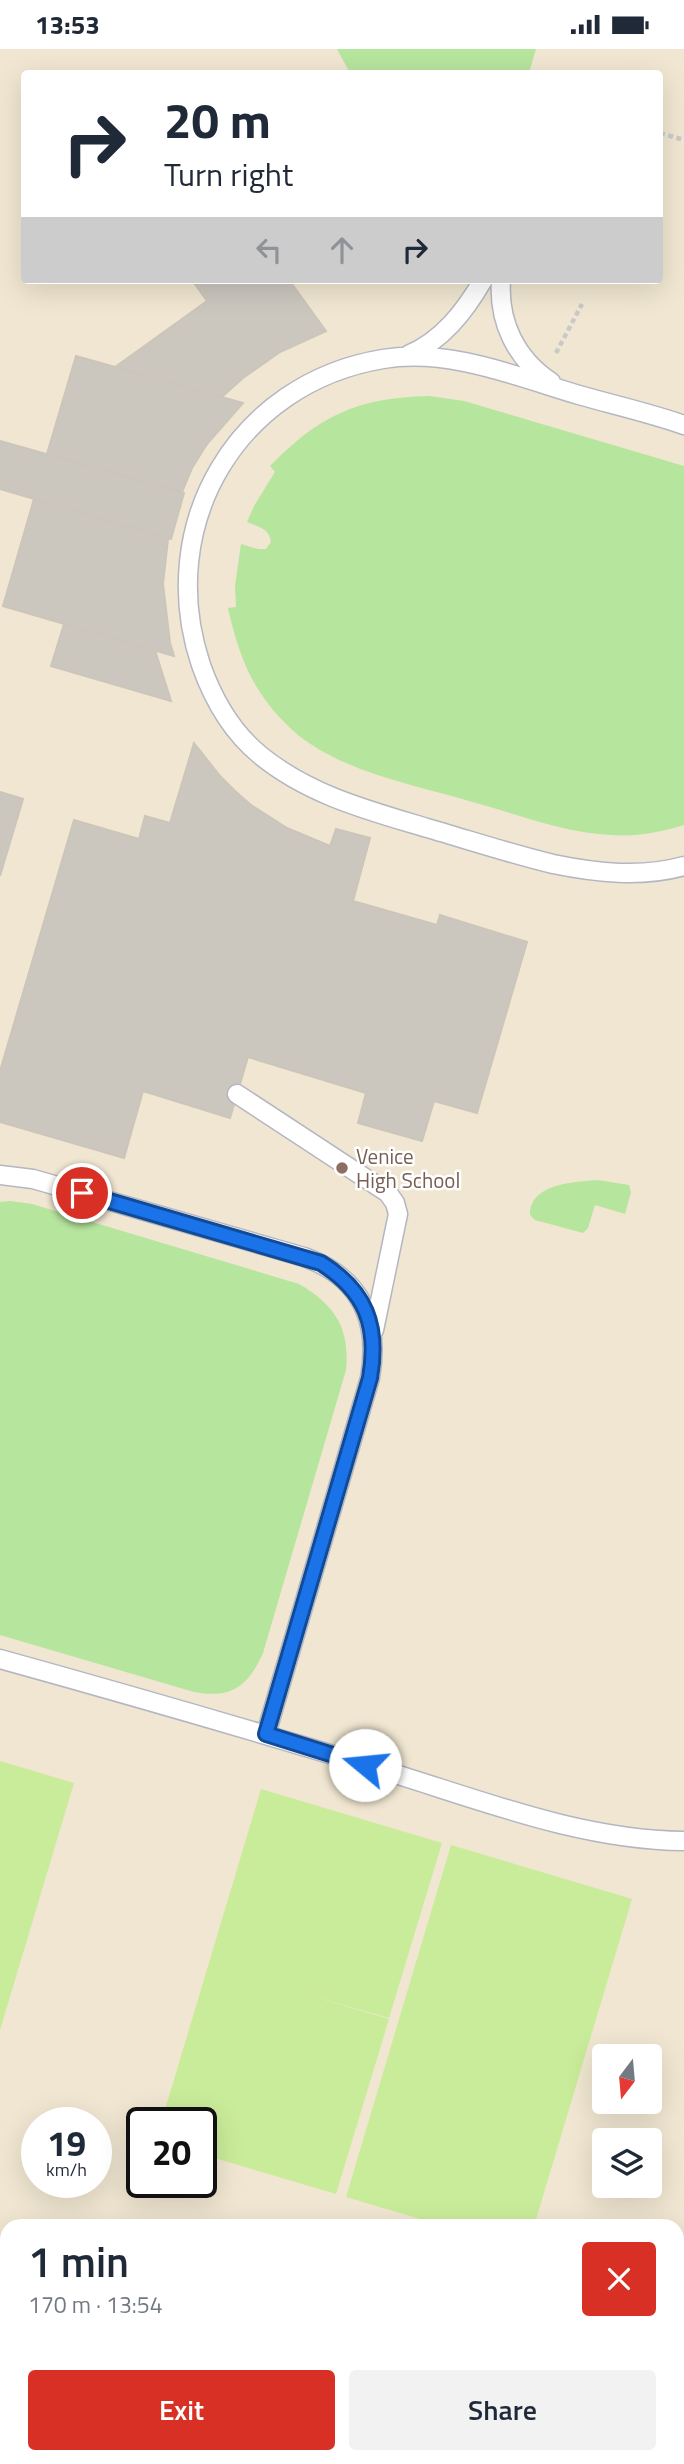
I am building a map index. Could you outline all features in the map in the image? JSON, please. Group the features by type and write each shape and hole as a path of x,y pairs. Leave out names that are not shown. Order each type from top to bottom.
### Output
{"lane":[{"path":"405,356 436,341 481,284"},
{"path":"501,284 503,316 513,341 537,373 563,390"},
{"path":"684,425 466,363 405,356 363,363 337,371 288,396 242,436 225,459 210,485 193,530 187,585 194,643 203,670 224,714 248,744 294,781 342,802 528,858 580,870 640,873 684,866"},
{"path":"237,1094 388,1193 398,1214 373,1334 370,1378 266,1734"},
{"path":"0,1175 33,1179 321,1263 346,1280 355,1290 363,1303 373,1334"},
{"path":"0,1658 266,1734 562,1825 620,1837 684,1841"}],"path":[{"path":"663,134 684,140"},
{"path":"555,356 582,305"}],"shaded area":[{"name":"Venice High School","path":"0,49 684,49 684,2219 0,2219"}],"green space":[{"path":"337,49 536,49 530,70 348,70"},
{"path":"429,396 464,401 684,466 684,825 630,835 594,834 543,823 379,775 331,756 309,743 277,715 257,688 237,643 228,608 236,607 235,586 241,544 266,549 271,542 266,531 247,522 275,472 270,466 306,434 341,413 381,401"},
{"path":"598,1180 629,1185 631,1192 625,1214 595,1205 588,1228 583,1233 535,1220 530,1215 532,1204 545,1190"},
{"path":"0,1202 32,1204 299,1284 322,1300 338,1319 345,1342 346,1370 263,1653 245,1682 229,1691 207,1694 194,1692 0,1635"},
{"path":"0,1761 74,1783 0,2030"},
{"path":"261,1789 442,1843 389,2018 298,1992 389,2019 336,2194 217,2159 217,2107 166,2107"},
{"path":"451,1845 632,1899 536,2219 420,2219 346,2197"}],"building":[{"path":"195,284 292,284 326,331 280,352 243,378 222,397 115,367 207,301"},
{"path":"76,356 243,403 207,444 192,468 182,492 47,454"},
{"path":"0,441 184,493 171,539 0,489"},
{"path":"34,499 168,539 163,584 174,656 3,606"},
{"path":"64,624 155,650 171,701 51,666"},
{"path":"194,743 235,791 251,805 287,828 330,846 336,829 370,838 353,901 437,925 440,915 527,942 477,1113 434,1101 422,1141 358,1123 366,1093 248,1057 230,1118 143,1091 124,1158 0,1122 0,1071 74,820 139,839 145,816 170,823"},
{"path":"0,792 23,799 0,876"}],"place":[{"name":"Venice High School","path":"342,1168"}],"route":[{"path":"82,1193 321,1263 346,1280 363,1303 373,1334 370,1378 266,1734 365,1765"}]}
